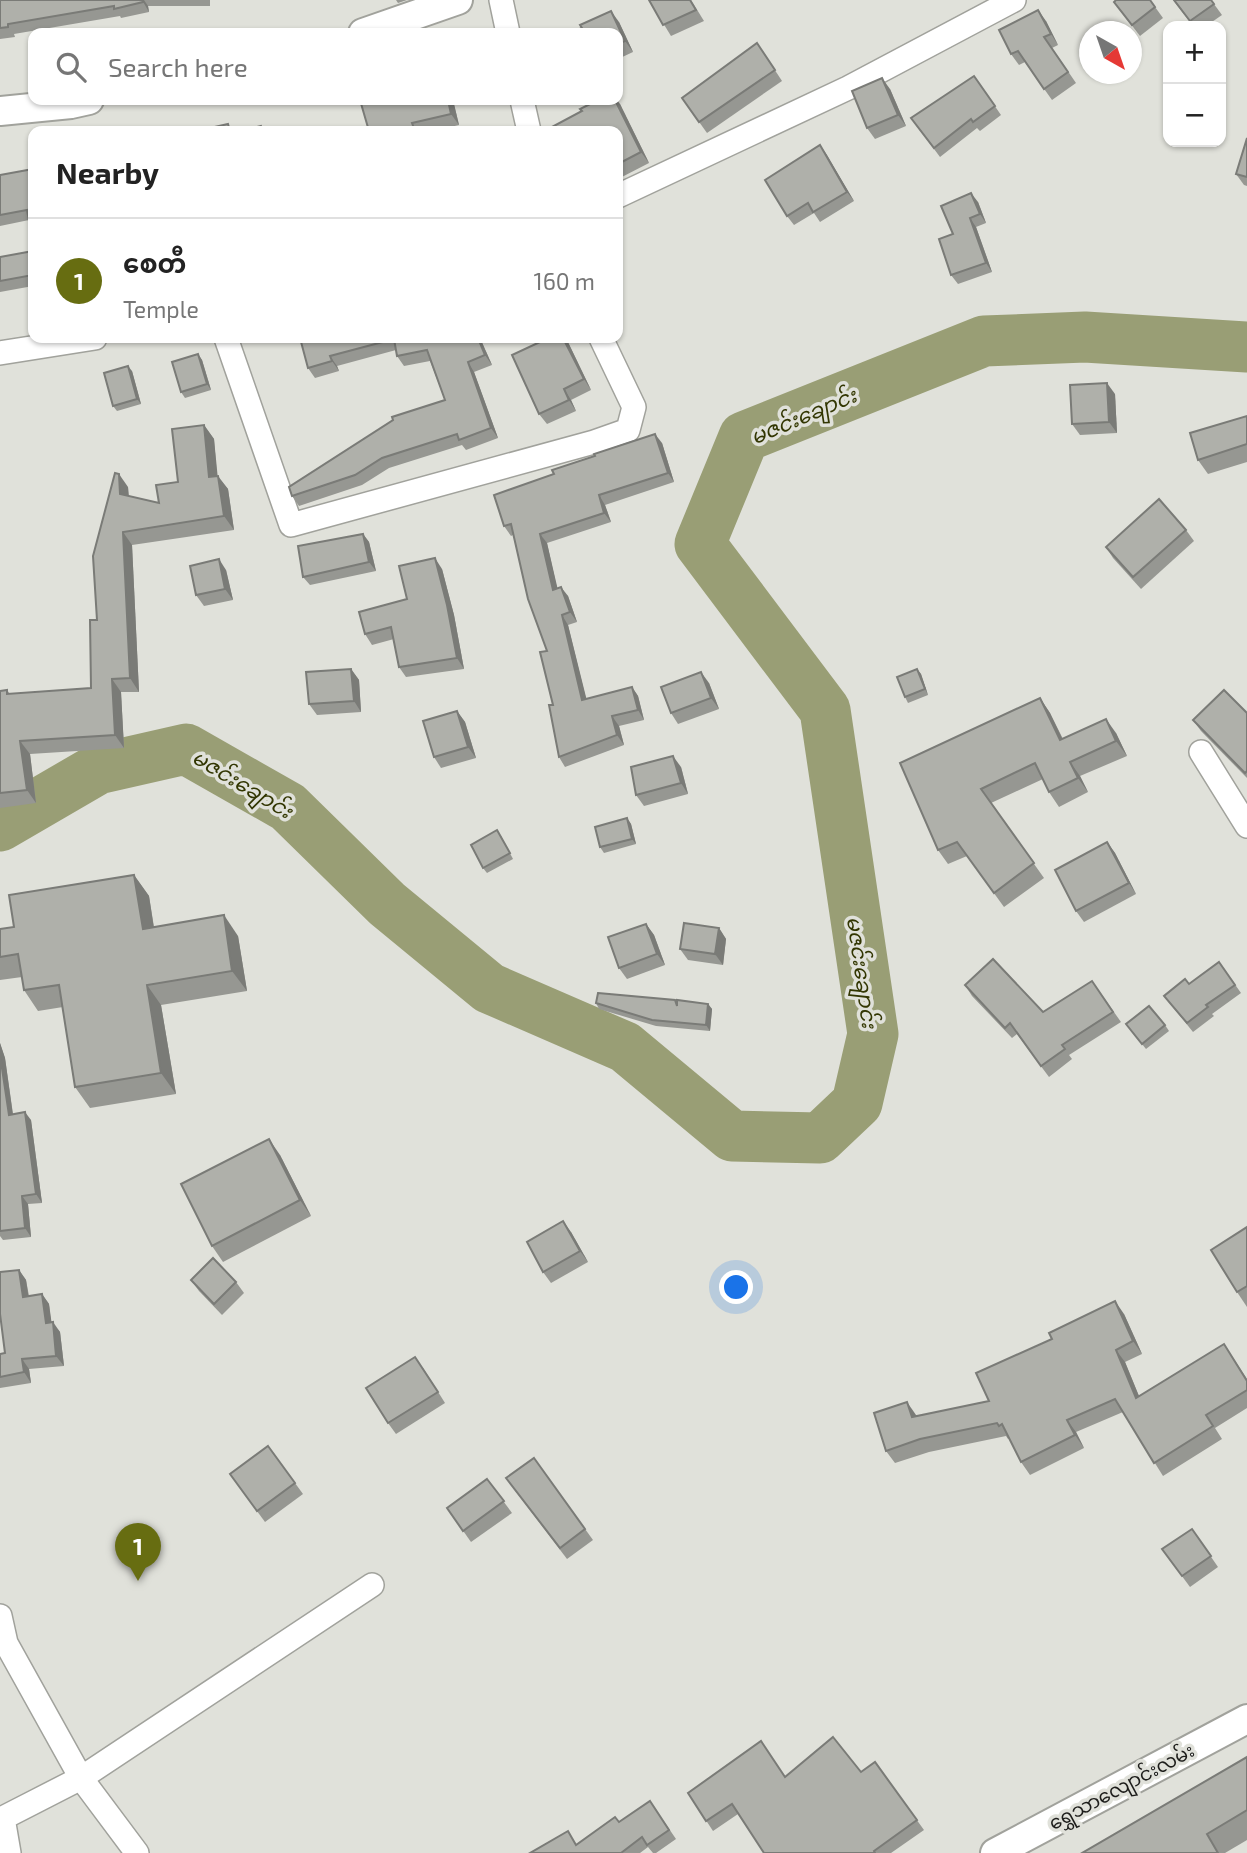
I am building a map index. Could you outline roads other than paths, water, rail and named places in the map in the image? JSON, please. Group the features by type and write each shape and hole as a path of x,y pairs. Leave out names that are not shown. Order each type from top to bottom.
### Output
{"street":[{"path":"377,28 458,0"},
{"path":"501,0 507,28"},
{"path":"623,194 848,88 1014,0"},
{"path":"0,111 62,105"},
{"path":"523,105 528,126"},
{"path":"0,353 63,343"},
{"path":"228,343 291,525 594,442 628,430 634,407 603,343"},
{"path":"1201,752 1247,826"},
{"path":"9,1853 3,1818 81,1778 372,1585"},
{"path":"0,1616 6,1643 81,1778 137,1853"},
{"name":"ရွှေသာလျောင်းလမ်း","path":"995,1853 1247,1719"}],"waterway":[{"name":"မဇင်းချောင်း","path":"0,826 98,769 186,749 288,807 387,904 489,988 625,1047 732,1136 820,1138 857,1103 873,1034 825,710 700,544 744,437 984,341 1085,337 1247,347"}],"place":[{"name":"စေတီ","path":"138,1581"}]}
